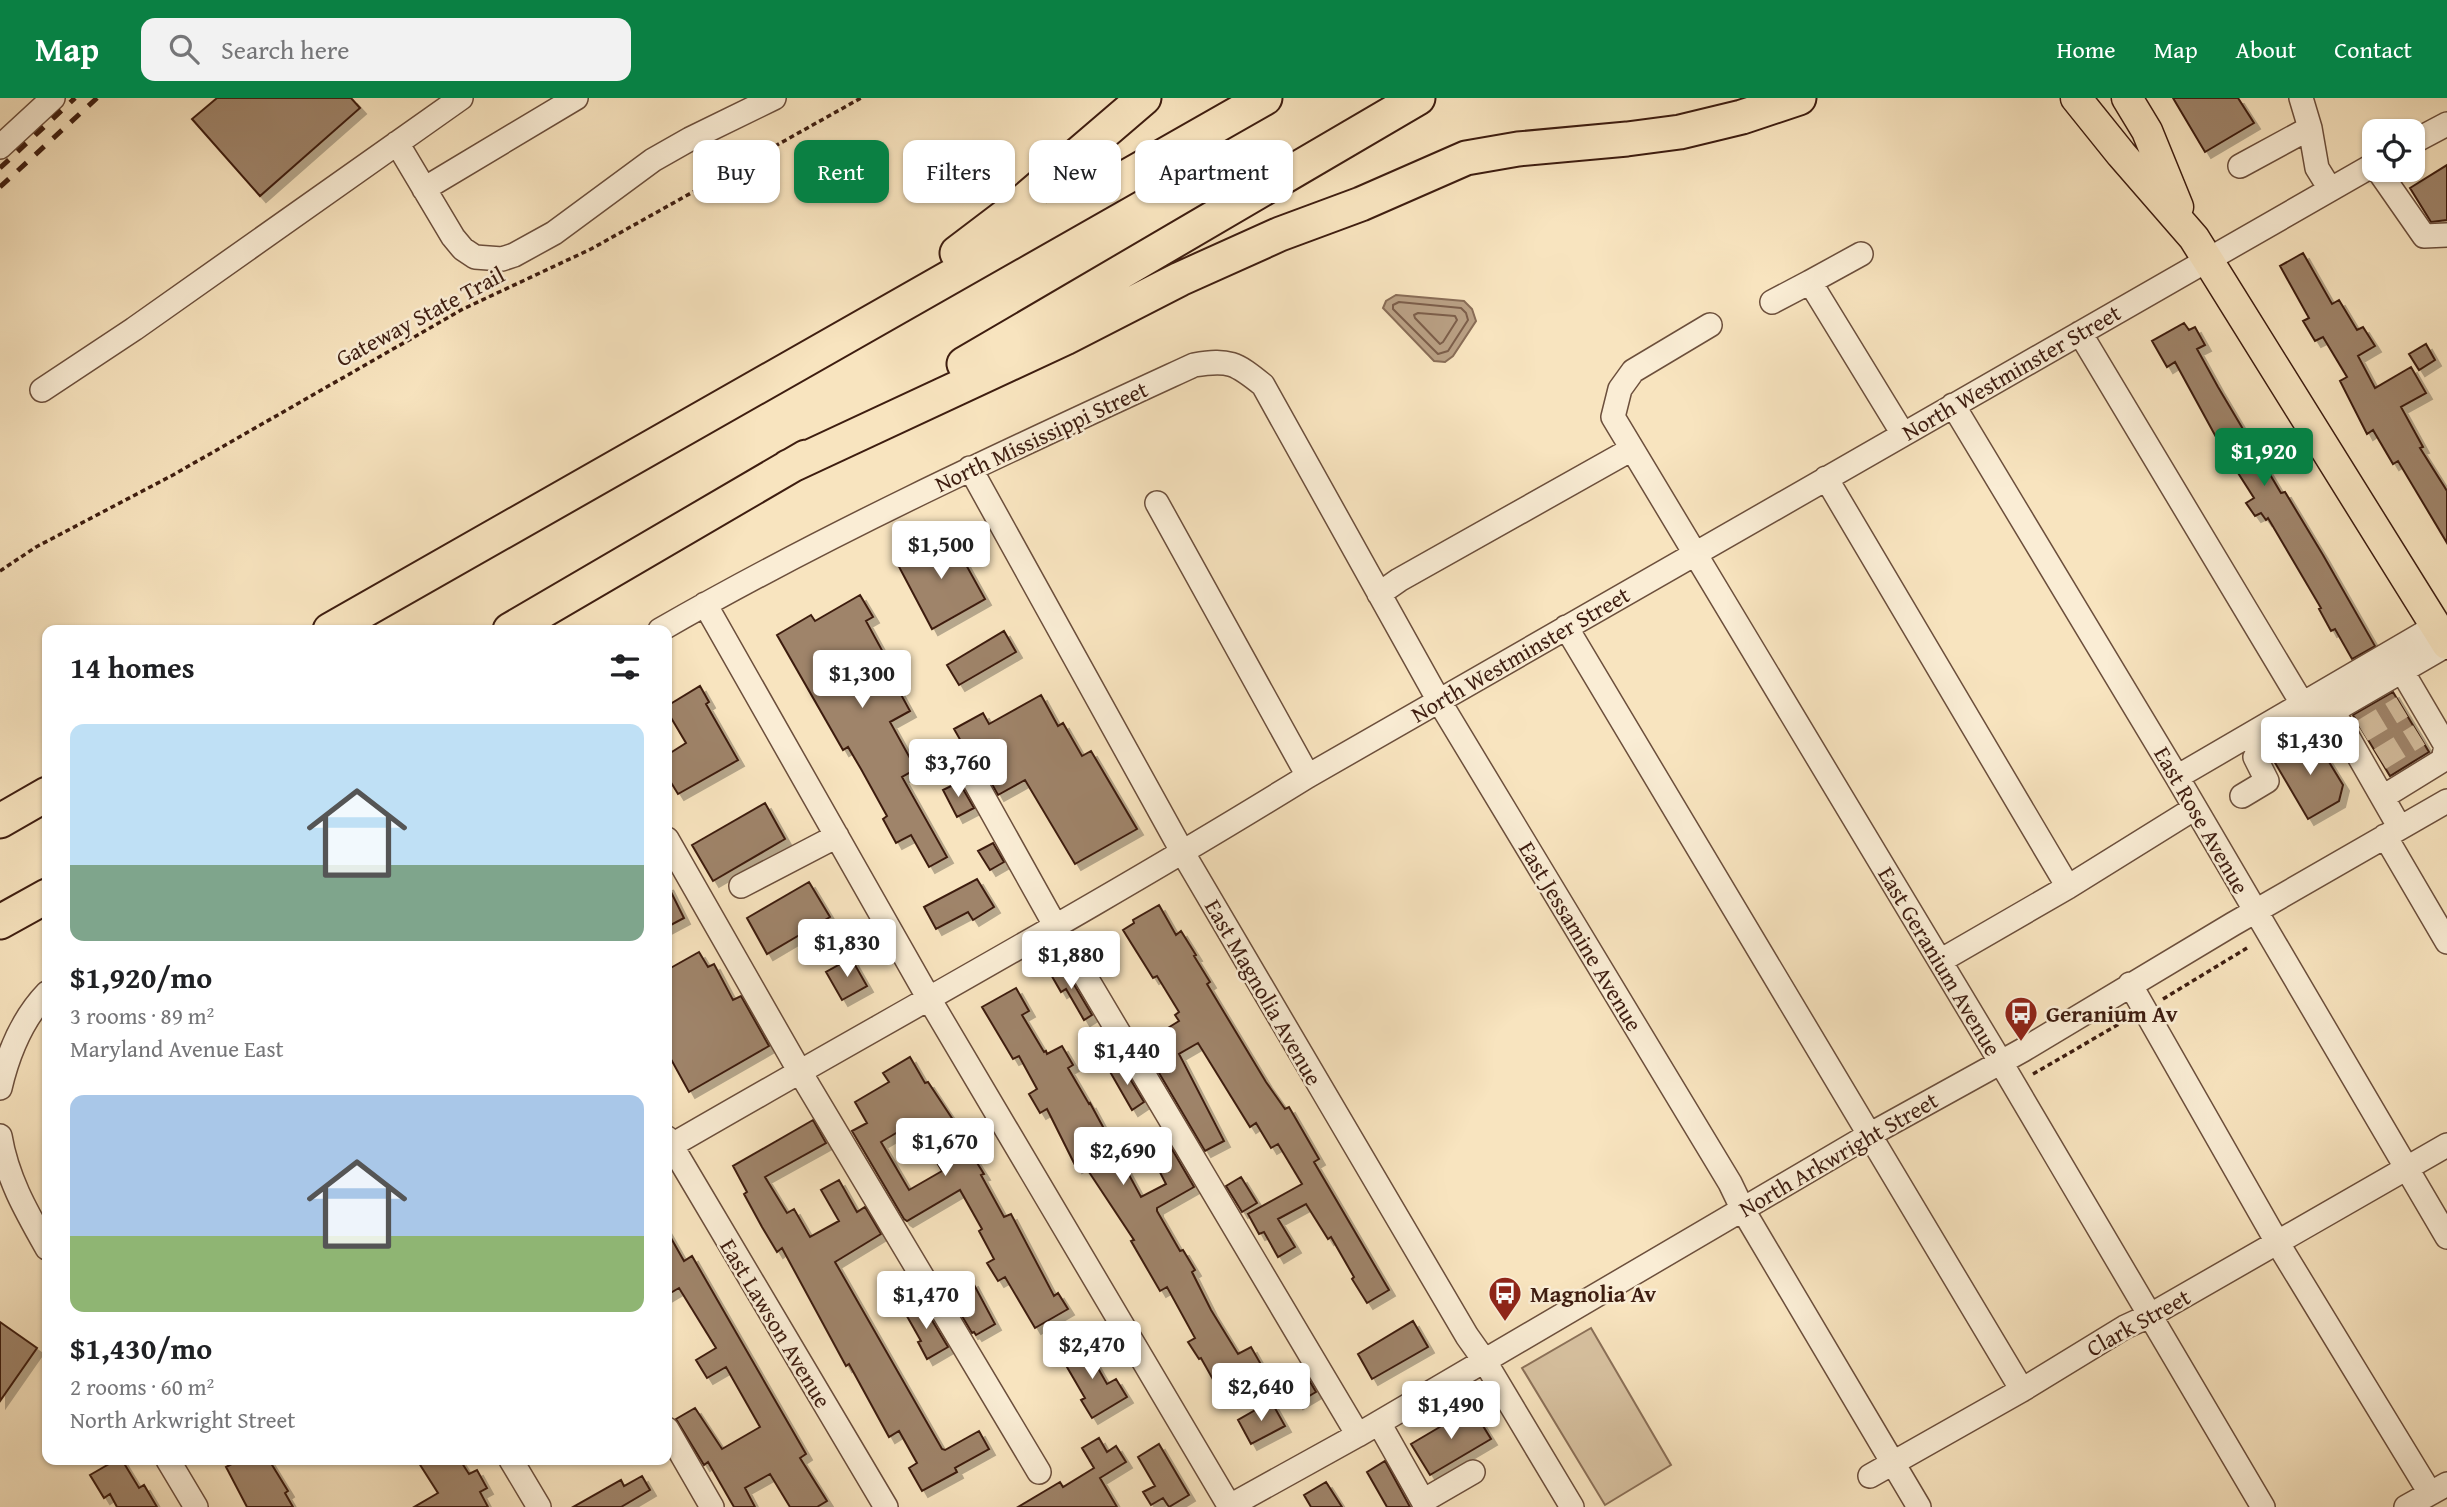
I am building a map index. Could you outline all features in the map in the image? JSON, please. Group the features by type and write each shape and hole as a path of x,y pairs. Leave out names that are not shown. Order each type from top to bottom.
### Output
{"highway":[{"path":"860,328 1011,212 1144,98"},
{"path":"339,625 1265,98"},
{"path":"519,625 1418,98"},
{"path":"788,467 1065,338 1205,268 1280,234 1361,204 1466,158 1518,149 1681,132 1742,117 1799,98"},
{"path":"0,796 42,783"},
{"path":"0,821 42,797"},
{"path":"0,922 42,899"}],"main road":[{"path":"2076,98 2121,154 2186,226 2443,638"},
{"path":"2127,98 2147,131 2186,226"}],"street":[{"path":"0,147 53,98"},
{"path":"43,390 134,329 461,98"},
{"path":"424,189 576,98"},
{"path":"397,143 453,237 463,249 475,257 502,259 554,233 653,160 774,98"},
{"path":"2301,98 2317,168 2330,189"},
{"path":"2425,136 2447,124"},
{"path":"2240,166 2310,128"},
{"name":"North Westminster Street","path":"672,1142 1056,927 1308,776 2362,171"},
{"path":"2386,182 2424,236 2447,235"},
{"path":"1772,302 1861,254"},
{"path":"1810,282 1903,434"},
{"name":"East Geranium Avenue","path":"1710,325 1633,371 1620,388 1614,417 2000,1061 2263,1507"},
{"path":"2080,333 2302,705"},
{"name":"North Mississippi Street","path":"669,625 970,468 1194,365 1220,360 1242,368"},
{"name":"East Jessamine Avenue","path":"1242,368 1263,385 1439,701 1730,1183 1742,1210 1919,1507"},
{"name":"East Rose Avenue","path":"1953,405 2177,777 2447,1237"},
{"path":"1379,594 1399,580 1632,449"},
{"name":"East Magnolia Avenue","path":"970,468 1183,853 1467,1336 1485,1360 1572,1507"},
{"path":"1826,478 2068,887"},
{"path":"1157,503 1308,776"},
{"path":"705,604 928,998 1229,1507"},
{"path":"1566,627 2022,1390"},
{"path":"2242,796 2267,781 2255,757 2315,715 2333,711 2402,671 2443,638"},
{"path":"2177,777 2302,705 2443,638"},
{"path":"2383,796 2443,760 2446,746 2426,731 2410,702 2402,671"},
{"path":"2333,711 2356,734 2373,763 2393,832 2447,942"},
{"path":"969,771 1056,927 1358,1435"},
{"name":"North Arkwright Street","path":"1229,1507 1379,1423 1871,1134 2023,1050 2130,984 2447,801"},
{"path":"1940,961 2068,887 2195,808"},
{"path":"741,886 837,836"},
{"path":"672,848 800,1072 1039,1472"},
{"path":"2130,984 2277,1242 2438,1488 2406,1507"},
{"path":"0,1088 13,1046 26,1021 42,1000"},
{"path":"0,1136 12,1181 42,1238"},
{"name":"Clark Street","path":"1870,1476 2022,1390 2125,1327 2149,1316 2447,1145"},
{"name":"East Lawson Avenue","path":"672,1151 886,1507"},
{"path":"1379,1423 1423,1501 1474,1472"},
{"path":"672,1438 712,1507"},
{"path":"171,1465 196,1507"},
{"path":"514,1465 539,1507"}],"path":[{"name":"Gateway State Trail","path":"0,571 36,547 173,475 463,309 591,249 860,98"}],"shaded area":[{"path":"1591,1328 1671,1465 1605,1505 1522,1368"}],"water":[{"path":"1396,295 1464,301 1472,309 1476,321 1453,356 1445,362 1434,361 1383,308 1386,301"}],"building":[{"path":"217,98 351,98 360,108 260,196 192,119"},
{"path":"2173,98 2238,98 2254,123 2205,152"},
{"path":"2447,165 2447,220 2431,222 2410,188 2425,182 2425,179"},
{"path":"2303,253 2332,304 2339,300 2357,330 2363,327 2375,346 2358,356 2375,388 2411,367 2426,393 2401,407 2423,447 2420,448 2447,491 2447,543 2398,461 2393,464 2373,430 2367,434 2340,381 2347,377 2323,337 2315,341 2303,321 2309,318 2280,266"},
{"path":"2184,323 2189,330 2195,327 2205,345 2197,349 2218,387 2281,493 2285,492 2375,646 2352,659 2335,629 2331,631 2319,609 2321,608 2268,518 2266,520 2261,513 2255,516 2246,503 2254,498 2222,448 2175,362 2167,367 2152,341"},
{"path":"2426,344 2435,360 2419,370 2409,354"},
{"path":"949,534 985,599 932,629 897,563"},
{"path":"860,595 873,617 866,621 884,654 880,656 910,711 890,722 916,769 902,777 947,857 929,867 911,835 896,843 883,819 887,816 861,769 848,747 843,750 777,635 811,615 815,621"},
{"path":"1004,631 1016,652 959,685 947,665"},
{"path":"700,686 709,702 706,704 738,760 678,794 672,784 672,752 686,743 672,719 672,703"},
{"path":"2393,692 2429,752 2390,776 2353,715"},
{"path":"1041,695 1058,726 1063,723 1082,756 1091,751 1137,829 1075,864 1025,780 998,795 981,764 970,757 954,729 983,713 989,724"},
{"path":"2308,737 2315,739 2343,785 2339,801 2308,819 2274,761"},
{"path":"959,782 974,808 957,817 943,790"},
{"path":"765,803 785,839 713,881 692,845"},
{"path":"993,843 1004,862 990,870 978,851"},
{"path":"977,879 994,907 973,920 968,912 936,929 924,907"},
{"path":"809,882 830,917 767,954 747,918"},
{"path":"672,894 684,918 672,924"},
{"path":"1159,905 1176,935 1181,931 1196,955 1194,956 1210,982 1207,984 1266,1082 1285,1109 1289,1107 1319,1159 1314,1162 1389,1290 1367,1303 1331,1237 1328,1239 1306,1204 1278,1219 1295,1247 1278,1257 1264,1232 1259,1234 1248,1214 1302,1184 1278,1144 1271,1148 1256,1123 1250,1127 1198,1043 1179,1054 1224,1141 1205,1151 1142,1044 1179,1021 1175,1015 1179,1012 1157,976 1153,978 1123,930 1134,923 1133,920"},
{"path":"699,952 708,967 714,964 733,1000 741,996 769,1046 689,1092 672,1061 672,967"},
{"path":"851,958 867,986 842,1000 826,972"},
{"path":"1063,966 1092,1015 1084,1020 1066,989 1061,992 1050,973"},
{"path":"1016,988 1029,1011 1022,1015 1044,1052 1047,1054 1062,1046 1073,1065 1068,1068 1141,1197 1166,1184 1148,1149 1166,1139 1194,1187 1157,1208 1157,1211 1180,1251 1183,1250 1195,1270 1192,1272 1211,1310 1238,1354 1251,1347 1263,1368 1220,1392 1201,1358 1199,1359 1188,1342 1195,1338 1167,1287 1160,1291 1131,1241 1134,1240 1083,1163 1076,1167 1047,1109 1040,1113 1029,1094 1037,1089 1019,1056 1013,1059 982,1007"},
{"path":"910,1057 925,1083 928,1082 967,1141 964,1142 984,1174 981,1175 1004,1217 1011,1214 1054,1296 1058,1293 1068,1309 1035,1328 1005,1277 998,1281 987,1263 994,1259 979,1231 982,1229 960,1190 907,1221 904,1219 852,1131 867,1123 855,1102 889,1082 883,1073","holes":["913,1123 942,1171 909,1190 881,1142"]},
{"path":"1121,1064 1144,1102 1132,1110 1109,1070"},
{"path":"813,1120 826,1143 765,1177 787,1213 794,1209 810,1237 839,1221 821,1190 839,1180 857,1212 865,1207 881,1234 835,1262 942,1449 945,1450 979,1431 989,1449 955,1468 957,1472 922,1491 909,1468 917,1463 899,1431 889,1437 849,1364 846,1366 782,1248 777,1252 762,1227 733,1166"},
{"path":"1241,1177 1257,1203 1242,1212 1226,1186"},
{"path":"672,1240 684,1261 692,1256 806,1454 800,1458 827,1501 817,1507 790,1507 770,1474 745,1488 755,1507 734,1507 708,1462 704,1465 676,1419 695,1408 722,1449 760,1427 726,1367 707,1378 696,1360 716,1348 679,1288 672,1292"},
{"path":"972,1281 995,1324 976,1335 972,1333 949,1294"},
{"path":"921,1302 948,1347 927,1359 918,1342 921,1341 904,1311"},
{"path":"1413,1321 1428,1347 1372,1379 1358,1354"},
{"path":"0,1322 37,1348 0,1401"},
{"path":"1083,1342 1107,1384 1116,1379 1127,1397 1092,1418 1081,1400 1085,1398 1060,1355"},
{"path":"1306,1375 1316,1392 1297,1403 1287,1385"},
{"path":"1271,1401 1285,1426 1251,1444 1238,1420"},
{"path":"1472,1408 1491,1439 1430,1475 1411,1444"},
{"path":"1099,1438 1107,1452 1116,1446 1126,1462 1100,1478 1117,1507 1018,1507 1060,1482 1063,1487 1094,1468 1082,1448"},
{"path":"1159,1444 1189,1495 1169,1507 1163,1498 1151,1505 1143,1492 1155,1486 1138,1457"},
{"path":"1385,1461 1410,1507 1387,1507 1367,1472"},
{"path":"107,1465 125,1465 139,1488 144,1485 157,1507 117,1507 110,1494 104,1498 90,1475"},
{"path":"272,1465 288,1491 285,1493 293,1507 247,1507 226,1467"},
{"path":"420,1465 463,1465 469,1474 477,1470 487,1488 480,1492 488,1507 414,1507 438,1493"},
{"path":"642,1476 650,1490 621,1507 573,1507 621,1480 624,1486"},
{"path":"1326,1482 1342,1507 1311,1507 1304,1495"}],"tunnel":[{"path":"2362,731 2402,707"},
{"path":"2380,759 2419,735"}],"railway":[{"path":"0,168 75,98"},
{"path":"0,187 97,98"}],"place":[{"name":"Geranium Av","path":"2021,1043"},
{"name":"Magnolia Av","path":"1505,1323"}]}
